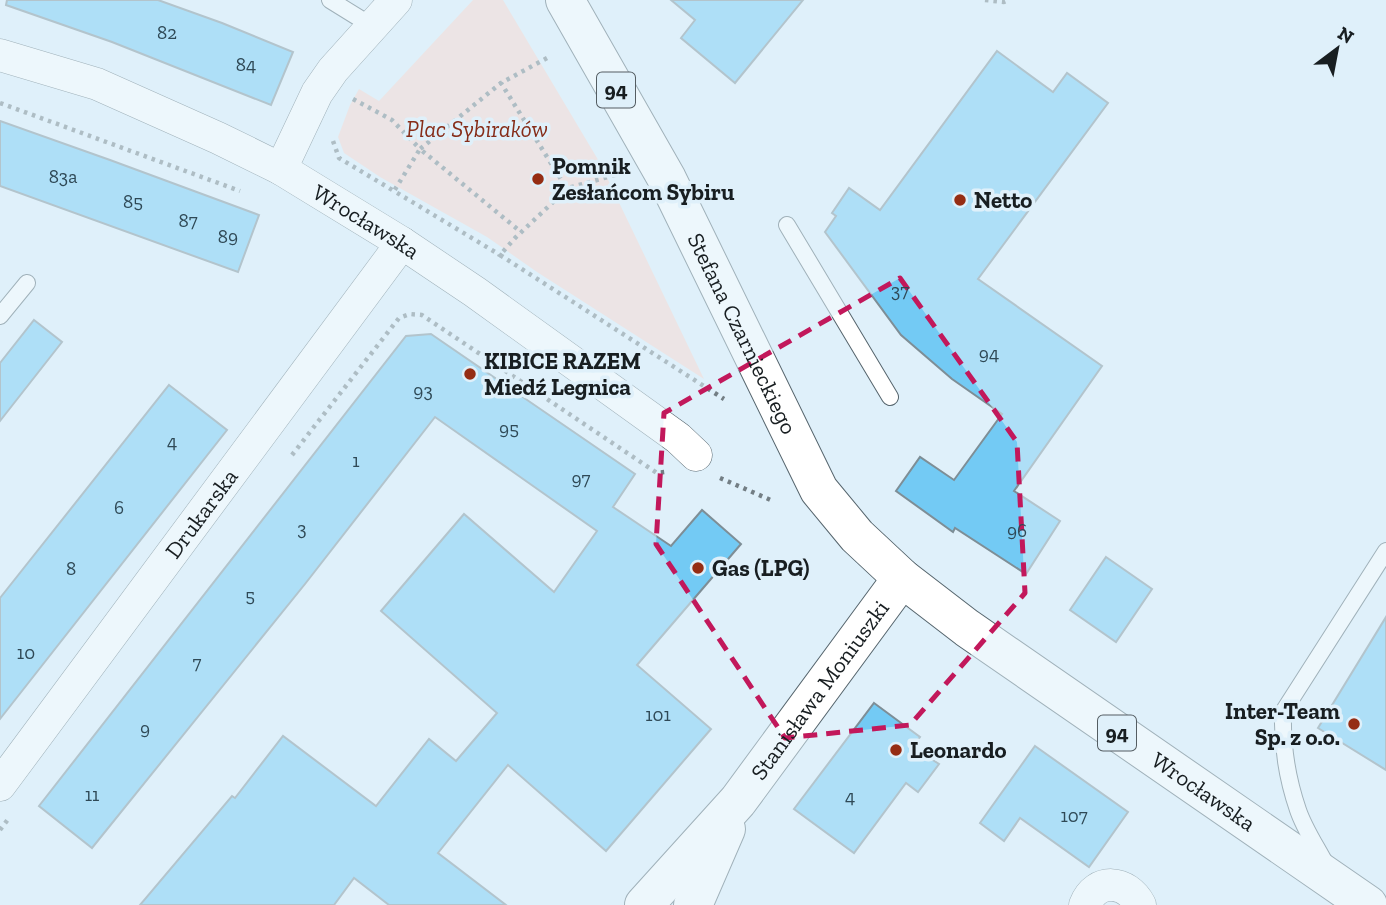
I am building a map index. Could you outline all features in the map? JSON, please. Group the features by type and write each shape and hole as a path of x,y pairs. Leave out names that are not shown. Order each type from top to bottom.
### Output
{"main road":[{"name":"Stefana Czarnieckiego","path":"565,0 667,179 819,490 857,536 902,578"},
{"name":"Stanisława Moniuszki","path":"644,905 738,801 902,578"},
{"name":"Wrocławska","path":"902,578 967,628 1368,905"},
{"name":"Stanisława Moniuszki","path":"693,905 738,801"}],"street":[{"path":"281,169 317,93 333,70 396,0"},
{"name":"Wrocławska","path":"0,55 97,84 281,169 402,243 475,292 678,438 700,463"},
{"name":"Drukarska","path":"7,798 402,243"},
{"path":"1085,905 1094,892 1111,885 1129,890 1140,905"}],"lane":[{"path":"330,0 372,26"},
{"path":"787,225 890,397"},
{"path":"0,316 27,283"},
{"path":"1336,883 1298,811 1287,769 1283,712 1386,551"}],"path":[{"path":"985,0 1009,0"},
{"path":"394,191 420,149 501,83 547,58"},
{"path":"501,83 567,189"},
{"path":"349,97 392,120 420,149 521,232"},
{"path":"0,103 244,192"},
{"path":"335,130 332,140 340,158 500,255 724,399"},
{"path":"500,255 567,189 615,175"},
{"path":"288,461 399,318 410,314 422,315 657,473 700,463 773,501"},
{"path":"0,830 7,798"}],"highlighted area":[{"path":"900,278 1017,442 1025,593 910,725 785,738 656,544 664,413"}],"green space":[{"name":"Plac Sybiraków","path":"473,0 503,0 600,163 704,379 487,237 380,177 344,153 338,137 359,89 379,101"}],"building":[{"path":"7,0 158,0 293,52 271,105 112,42 6,5"},
{"path":"671,0 803,0 735,83 681,38 695,20"},
{"path":"997,51 1053,92 1067,73 1108,103 978,279 1102,366 1014,491 1060,521 1026,574 955,528 953,532 896,491 920,457 954,480 1002,414 952,379 901,335 825,232 836,216 832,213 849,188 880,210"},
{"path":"0,121 259,215 238,272 0,186"},
{"path":"34,320 62,342 0,421 0,363"},
{"path":"431,334 635,474 613,507 671,546 702,510 741,544 637,665 711,729 606,851 508,765 438,853 506,905 389,905 354,878 334,905 140,905 232,796 235,798 283,736 376,806 429,739 456,761 497,713 381,611 464,514 554,592 597,531 435,417 305,584 92,848 39,806 406,336"},
{"path":"169,385 227,430 0,719 0,598"},
{"path":"1106,557 1152,589 1116,642 1070,610"},
{"path":"1386,617 1386,770 1318,728"},
{"path":"874,703 920,737 913,747 939,764 918,792 906,783 854,853 794,809"},
{"path":"1035,746 1128,812 1089,867 1020,818 1004,841 980,823"}],"place":[{"name":"Pomnik Zesłańcom Sybiru","path":"538,179"},
{"name":"Netto","path":"960,200"},
{"name":"KIBICE RAZEM Miedź Legnica","path":"470,374"},
{"name":"Gas (LPG)","path":"698,568"},
{"name":"Inter-Team Sp. z o.o.","path":"1354,724"},
{"name":"Leonardo","path":"896,750"}]}
